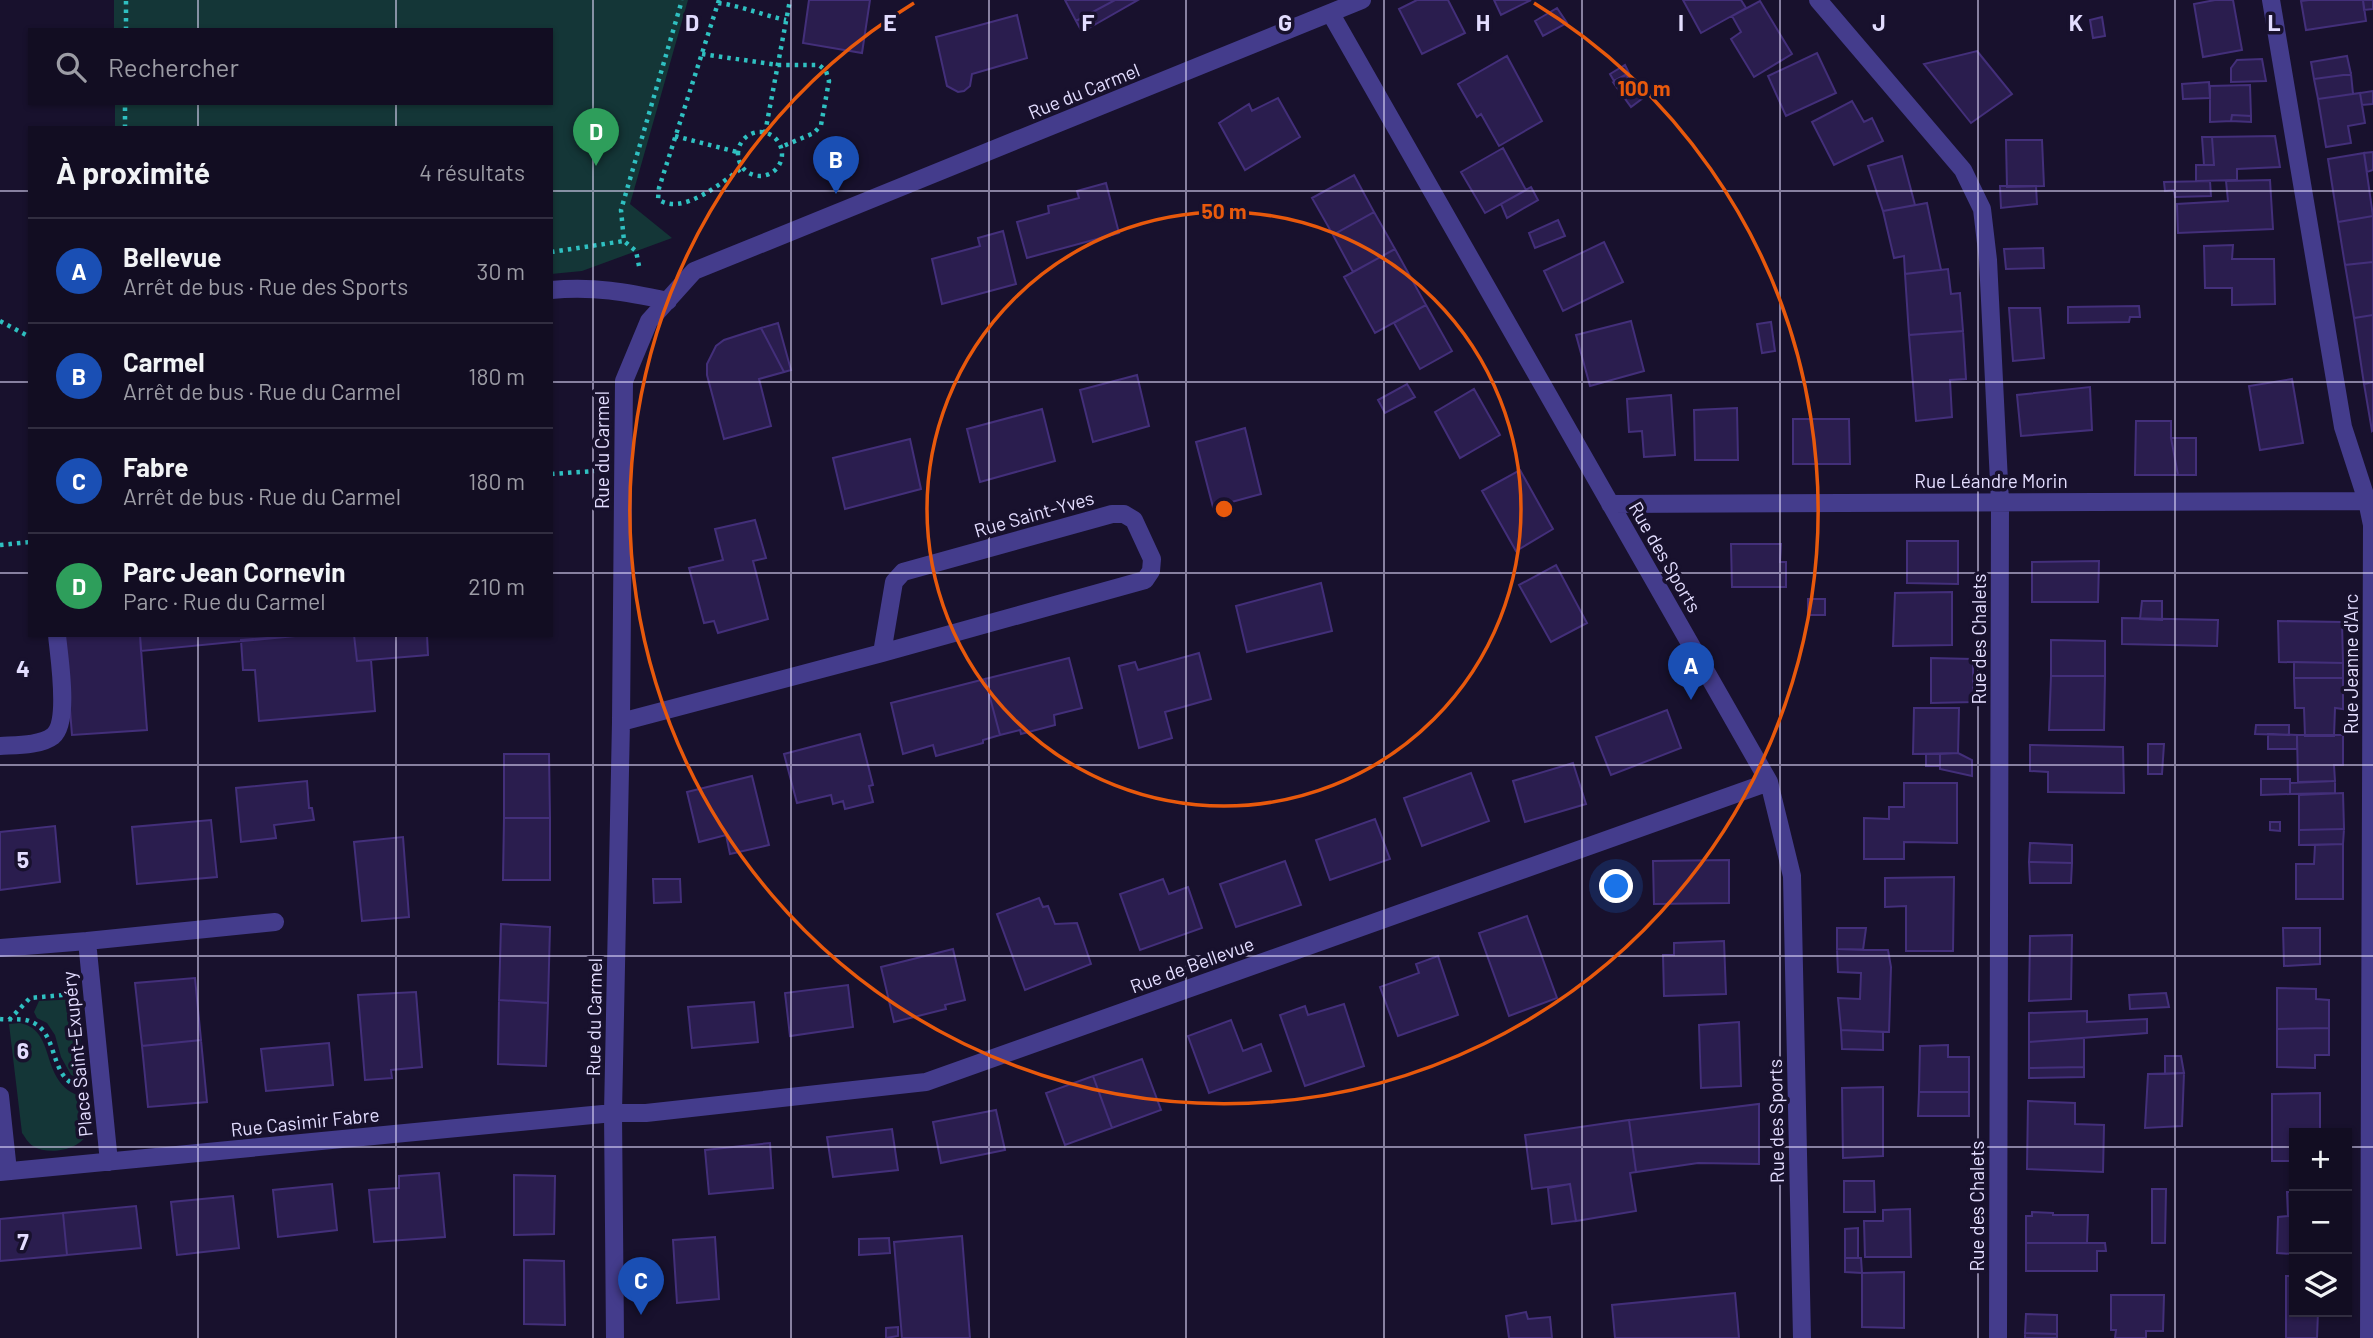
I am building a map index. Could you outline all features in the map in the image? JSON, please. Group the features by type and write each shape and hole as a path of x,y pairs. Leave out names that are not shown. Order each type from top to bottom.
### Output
{"street":[{"name":"Rue du Carmel","path":"615,1338 613,1113 621,722 624,381 649,321 694,271 1362,0"},
{"name":"Rue des Chalets","path":"1818,0 1963,170 1982,209 1988,260 2000,502 1998,1338"},
{"name":"Rue Jeanne d'Arc","path":"2271,0 2343,427 2370,501 2372,525 2369,1338"},
{"name":"Rue des Sports","path":"1331,14 1769,782 1792,876 1802,1338"},
{"path":"553,290 582,287 611,289 668,301"},
{"name":"Rue Léandre Morin","path":"1610,504 2370,501"},
{"name":"Rue Saint-Yves","path":"621,722 882,653 1145,580 1151,571 1152,559 1134,520 1124,514 1111,514 903,572 894,582 882,653"},
{"path":"0,746 36,743 53,736 60,726 62,713 57,637"},
{"name":"Rue de Bellevue","path":"613,1113 646,1113 926,1082 1769,782"},
{"name":"Place Saint-Exupéry","path":"0,948 275,922"},
{"name":"Place Saint-Exupéry","path":"87,940 109,1163"},
{"path":"0,1096 4,1171"},
{"name":"Rue Casimir Fabre","path":"4,1171 613,1113"}],"path":[{"path":"126,0 126,28"},
{"path":"640,274 636,251 624,241 621,210 682,0"},
{"path":"765,133 790,0"},
{"path":"742,169 697,199 674,204 658,199 675,136 719,1 786,20"},
{"path":"702,54 778,65 819,65 827,71 829,81 821,125 814,132 781,147"},
{"path":"125,105 125,126"},
{"path":"752,133 772,135 781,147 781,160 773,172 754,176 742,169 737,152 741,141 752,133"},
{"path":"675,136 737,152"},
{"path":"553,252 624,241"},
{"path":"0,321 28,336"},
{"path":"553,474 594,471"},
{"path":"0,545 28,542"},
{"path":"9,1020 30,998 92,993"},
{"path":"0,1019 29,1021 42,1030 53,1048 58,1068 69,1083 85,1089 101,1090"}],"green space":[{"path":"114,0 688,0 630,204 672,238 582,271 553,274 553,126 115,126 115,105 553,105 553,28 114,28"},
{"path":"78,999 84,1080 71,1075 61,1057 55,1035 47,1023 37,1018 34,1012 39,1001"},
{"path":"20,1023 32,1028 40,1037 61,1083 71,1092 87,1098 90,1120 88,1132 72,1147 47,1151 31,1145 22,1133 9,1024"}],"building":[{"path":"809,0 870,0 862,53 803,43"},
{"path":"1065,0 1115,0 1076,21"},
{"path":"1115,0 1138,0 1082,32 1076,21"},
{"path":"1417,0 1448,0 1465,33 1422,54 1399,9"},
{"path":"1494,0 1531,0 1501,15"},
{"path":"1683,0 1741,0 1746,8 1701,33"},
{"path":"2233,0 2242,50 2203,57 2194,4"},
{"path":"2363,0 2366,21 2306,30 2301,1"},
{"path":"2363,0 2373,0 2373,9 2364,10"},
{"path":"1760,1 1792,54 1754,77 1731,39 1741,32 1732,16"},
{"path":"1557,8 1567,23 1543,36 1535,21"},
{"path":"1017,15 1027,58 972,74 970,86 964,91 958,92 947,86 936,37"},
{"path":"2102,17 2105,36 2093,38 2090,20"},
{"path":"1977,51 2012,94 1971,123 1924,64"},
{"path":"1817,53 1836,93 1786,116 1768,76"},
{"path":"1507,56 1542,121 1499,146 1481,114 1477,117 1458,84"},
{"path":"2347,56 2351,74 2314,79 2311,62"},
{"path":"2262,59 2266,81 2231,82 2231,68 2237,60"},
{"path":"1625,65 1629,73 1614,81 1610,74"},
{"path":"2351,74 2353,94 2318,99 2314,79"},
{"path":"1626,75 1643,98 1631,107 1613,82"},
{"path":"2209,82 2210,98 2183,99 2182,84"},
{"path":"2250,85 2251,116 2232,115 2231,121 2210,122 2210,86"},
{"path":"2373,91 2373,104 2362,105 2360,93"},
{"path":"2360,93 2365,123 2348,126 2351,143 2326,147 2318,99"},
{"path":"1278,98 1300,137 1245,170 1219,123 1249,104 1252,111"},
{"path":"1852,101 1864,122 1872,118 1883,141 1834,165 1812,122"},
{"path":"2232,115 2251,116 2251,122 2231,121"},
{"path":"2275,136 2280,167 2237,169 2237,180 2196,181 2196,165 2214,165 2212,137"},
{"path":"2202,137 2212,137 2214,165 2204,165"},
{"path":"2006,140 2042,140 2044,186 2007,187"},
{"path":"1503,148 1526,190 1485,213 1461,172"},
{"path":"2373,152 2373,170 2367,172 2364,153"},
{"path":"2364,153 2373,216 2338,222 2328,159"},
{"path":"1902,156 1915,205 1883,211 1868,166"},
{"path":"1354,175 1374,212 1333,235 1312,198"},
{"path":"2270,180 2273,229 2178,233 2177,204 2228,201 2226,181"},
{"path":"2210,181 2211,196 2175,197 2174,190 2165,191 2164,182"},
{"path":"1106,183 1119,233 1027,258 1017,222 1049,213 1048,206 1079,198 1077,191"},
{"path":"2000,186 2036,186 2037,204 2001,208"},
{"path":"1531,187 1538,200 1507,218 1501,204"},
{"path":"1927,203 1941,270 1905,274 1904,256 1894,258 1883,211"},
{"path":"1374,212 1395,249 1353,272 1333,235"},
{"path":"2373,216 2373,262 2345,265 2338,222"},
{"path":"1558,220 1565,236 1535,248 1529,233"},
{"path":"1003,231 1016,284 942,304 932,259 980,246 978,238"},
{"path":"1604,242 1623,282 1563,311 1544,271"},
{"path":"2233,245 2232,259 2274,259 2275,304 2232,305 2232,288 2205,288 2204,246"},
{"path":"2043,248 2044,268 2006,269 2004,249"},
{"path":"1395,249 1426,305 1375,333 1344,277"},
{"path":"2373,262 2373,315 2354,318 2345,265"},
{"path":"1948,269 1951,294 1960,293 1963,331 1909,335 1905,274"},
{"path":"1426,305 1452,351 1420,369 1394,323"},
{"path":"2139,306 2140,317 2130,317 2129,322 2068,323 2068,307"},
{"path":"2009,308 2040,308 2044,358 2013,361"},
{"path":"2373,315 2373,382 2364,384 2354,318"},
{"path":"1631,321 1644,371 1590,386 1576,335"},
{"path":"1771,322 1775,351 1762,353 1757,324"},
{"path":"778,323 791,370 784,372 761,328"},
{"path":"761,328 784,372 759,379 771,426 724,439 707,375 707,364 716,346 724,340"},
{"path":"1963,331 1966,379 1950,380 1952,417 1916,421 1909,335"},
{"path":"1137,375 1149,426 1093,442 1080,390"},
{"path":"2292,379 2303,443 2260,450 2249,386"},
{"path":"2373,382 2373,430 2372,431 2364,384"},
{"path":"1407,384 1415,397 1385,413 1378,400"},
{"path":"2090,387 2092,430 2021,436 2017,395"},
{"path":"1474,389 1500,435 1460,458 1435,412"},
{"path":"1671,395 1675,455 1644,457 1642,431 1629,432 1627,399"},
{"path":"1737,408 1738,460 1695,460 1694,410"},
{"path":"1042,409 1055,461 980,482 967,429"},
{"path":"1793,419 1849,419 1850,464 1793,464"},
{"path":"2136,421 2171,421 2171,438 2178,475 2135,475"},
{"path":"1245,428 1261,494 1213,507 1196,442"},
{"path":"2171,438 2196,438 2196,475 2178,475"},
{"path":"910,439 921,489 845,509 833,458"},
{"path":"1520,470 1553,529 1516,551 1482,491"},
{"path":"755,520 766,558 753,561 768,619 718,633 714,621 704,623 689,568 723,560 715,529"},
{"path":"1907,541 1958,541 1958,584 1907,583"},
{"path":"1731,544 1781,544 1780,562 1786,562 1786,587 1732,587"},
{"path":"2099,561 2098,602 2032,602 2032,562"},
{"path":"1556,565 1587,623 1551,642 1519,585"},
{"path":"1321,583 1332,631 1247,652 1236,606"},
{"path":"1952,592 1952,645 1893,646 1895,593"},
{"path":"1808,599 1825,599 1825,615 1808,615"},
{"path":"2142,601 2162,601 2162,620 2140,619"},
{"path":"2122,618 2218,620 2217,646 2122,644"},
{"path":"2278,621 2342,622 2343,663 2279,662"},
{"path":"64,637 140,637 147,730 72,735"},
{"path":"140,637 285,637 141,651"},
{"path":"354,637 357,661 371,660 375,711 259,721 255,670 243,670 241,640"},
{"path":"354,637 427,637 428,655 357,661"},
{"path":"2051,640 2105,641 2105,676 2051,676"},
{"path":"1199,653 1211,699 1165,712 1172,738 1139,748 1119,666 1135,662 1138,670"},
{"path":"1069,658 1082,708 1054,715 1055,725 1021,734 1020,730 1000,735 985,679"},
{"path":"1931,658 1973,659 1973,702 1931,703"},
{"path":"2294,662 2343,663 2343,678 2294,678"},
{"path":"2051,676 2105,676 2104,730 2049,730"},
{"path":"2294,678 2343,678 2343,709 2335,708 2334,736 2305,736 2304,708 2295,708"},
{"path":"985,679 1000,735 983,740 983,743 936,756 933,745 903,754 891,703"},
{"path":"1914,708 1959,708 1958,753 1913,754"},
{"path":"1667,710 1681,748 1611,775 1596,737"},
{"path":"2256,725 2289,725 2289,735 2255,734"},
{"path":"860,734 873,785 869,786 873,802 845,809 843,801 833,804 831,795 797,803 784,754"},
{"path":"2268,734 2297,735 2297,749 2268,749"},
{"path":"2297,735 2343,735 2343,765 2334,765 2335,781 2298,782"},
{"path":"2148,744 2164,744 2162,774 2148,774"},
{"path":"2030,745 2123,747 2124,793 2048,792 2048,772 2030,771"},
{"path":"1958,753 1972,760 1972,776 1940,769 1940,754"},
{"path":"504,754 549,754 550,818 504,818"},
{"path":"1926,754 1940,754 1940,766 1926,766"},
{"path":"1573,763 1586,804 1525,822 1513,781"},
{"path":"1471,773 1489,821 1422,846 1404,798"},
{"path":"752,776 769,845 730,854 726,835 699,842 687,792"},
{"path":"2261,779 2290,779 2290,794 2261,795"},
{"path":"307,781 309,808 312,808 314,820 274,825 276,838 241,842 236,788"},
{"path":"2335,781 2335,793 2290,794 2290,783"},
{"path":"1904,783 1957,783 1957,843 1904,842 1904,859 1864,859 1864,818 1889,819 1889,807 1904,807"},
{"path":"2343,793 2344,829 2299,830 2299,795"},
{"path":"504,818 550,818 550,880 503,880"},
{"path":"1375,819 1390,859 1330,880 1316,840"},
{"path":"211,820 217,877 137,884 132,827"},
{"path":"2270,822 2280,822 2280,831 2270,830"},
{"path":"55,826 60,882 0,890 0,832"},
{"path":"2344,829 2343,844 2299,845 2299,830"},
{"path":"403,837 409,917 362,921 354,842"},
{"path":"2030,843 2072,845 2072,863 2029,862"},
{"path":"2343,844 2343,899 2296,899 2296,864 2314,864 2315,845"},
{"path":"1729,860 1729,903 1654,904 1653,861"},
{"path":"1285,861 1301,905 1236,927 1220,884"},
{"path":"2029,862 2072,863 2071,883 2030,883"},
{"path":"1954,877 1953,951 1906,951 1906,906 1885,907 1885,878"},
{"path":"653,879 680,879 681,902 654,903"},
{"path":"1163,879 1169,894 1188,887 1202,928 1140,950 1120,894"},
{"path":"1039,898 1043,907 1048,906 1055,924 1077,923 1091,964 1025,990 997,914"},
{"path":"1527,916 1557,998 1509,1016 1479,933"},
{"path":"501,924 550,927 548,1003 499,1000"},
{"path":"1837,928 1866,928 1863,950 1837,949"},
{"path":"2283,928 2320,928 2320,964 2284,966"},
{"path":"2072,935 2071,999 2029,1001 2030,936"},
{"path":"1724,941 1726,994 1664,996 1663,955 1674,955 1674,943"},
{"path":"953,949 965,1000 945,1005 946,1009 894,1022 881,967"},
{"path":"1837,949 1888,950 1891,967 1889,1032 1841,1030 1838,998 1860,999 1861,973 1838,972"},
{"path":"1438,956 1458,1015 1398,1036 1380,987 1419,973 1416,964"},
{"path":"195,978 201,1040 142,1046 135,983"},
{"path":"848,985 853,1027 790,1036 785,993"},
{"path":"2277,988 2316,989 2316,999 2329,1000 2329,1028 2277,1029"},
{"path":"416,992 422,1067 391,1070 392,1078 365,1080 358,995"},
{"path":"2166,993 2169,1007 2130,1009 2129,995"},
{"path":"499,1000 548,1003 546,1066 498,1064"},
{"path":"754,1002 758,1042 692,1048 688,1007"},
{"path":"1344,1004 1364,1066 1305,1086 1280,1015 1305,1006 1308,1015"},
{"path":"2087,1011 2087,1022 2147,1019 2147,1033 2029,1042 2029,1013"},
{"path":"1231,1020 1243,1051 1261,1044 1271,1071 1209,1093 1188,1036"},
{"path":"1739,1022 1741,1086 1701,1088 1699,1025"},
{"path":"2329,1028 2329,1055 2315,1055 2315,1068 2277,1067 2277,1029"},
{"path":"1841,1030 1883,1032 1883,1050 1842,1049"},
{"path":"2084,1038 2084,1067 2029,1068 2029,1042"},
{"path":"201,1040 207,1102 148,1107 142,1046"},
{"path":"329,1043 333,1085 266,1091 261,1049"},
{"path":"1948,1045 1948,1057 1969,1057 1969,1092 1919,1092 1920,1046"},
{"path":"2165,1056 2181,1056 2184,1073 2165,1074"},
{"path":"1142,1059 1161,1110 1112,1128 1093,1076"},
{"path":"2084,1067 2084,1077 2029,1078 2029,1068"},
{"path":"2184,1073 2182,1126 2145,1128 2148,1074"},
{"path":"1093,1076 1112,1128 1065,1145 1046,1093"},
{"path":"1883,1087 1883,1156 1843,1158 1842,1088"},
{"path":"1919,1092 1969,1092 1969,1116 1918,1116"},
{"path":"2320,1093 2320,1128 2289,1128 2289,1161 2272,1161 2272,1094"},
{"path":"2028,1101 2075,1103 2075,1124 2104,1125 2103,1172 2027,1169"},
{"path":"1759,1104 1759,1164 1698,1163 1636,1172 1629,1120"},
{"path":"996,1110 1005,1150 941,1163 933,1122"},
{"path":"1629,1120 1636,1172 1630,1173 1636,1211 1576,1221 1570,1184 1532,1189 1525,1135"},
{"path":"892,1129 898,1170 833,1177 827,1137"},
{"path":"770,1143 773,1188 709,1194 705,1150"},
{"path":"439,1173 445,1237 374,1242 369,1190 399,1188 399,1176"},
{"path":"514,1175 555,1176 554,1234 514,1235"},
{"path":"1844,1181 1874,1181 1875,1212 1844,1212"},
{"path":"332,1184 337,1230 278,1237 273,1190"},
{"path":"1570,1184 1576,1221 1552,1224 1548,1188"},
{"path":"2152,1189 2166,1189 2165,1243 2152,1243"},
{"path":"2289,1192 2289,1254 2277,1253 2278,1217 2288,1216"},
{"path":"233,1196 239,1248 177,1255 171,1202"},
{"path":"136,1206 141,1248 67,1255 63,1213"},
{"path":"1910,1209 1911,1257 1865,1257 1864,1221 1883,1221 1883,1210"},
{"path":"2032,1212 2088,1215 2087,1243 2026,1243 2026,1216 2032,1216"},
{"path":"63,1213 67,1255 0,1261 0,1219"},
{"path":"1858,1228 1858,1258 1845,1258 1845,1229"},
{"path":"962,1236 970,1338 902,1338 894,1242"},
{"path":"715,1237 719,1299 677,1303 673,1240"},
{"path":"889,1238 890,1253 859,1255 859,1239"},
{"path":"2026,1243 2105,1243 2106,1251 2097,1251 2097,1271 2026,1271"},
{"path":"1845,1258 1861,1258 1862,1273 1845,1272"},
{"path":"524,1260 564,1261 565,1325 524,1324"},
{"path":"1904,1272 1904,1328 1862,1327 1862,1273"},
{"path":"2286,1276 2289,1276 2289,1317 2318,1317 2317,1338 2286,1338"},
{"path":"1735,1293 1739,1338 1615,1338 1612,1305"},
{"path":"2111,1295 2164,1295 2163,1331 2146,1331 2146,1338 2115,1338 2116,1330 2111,1330"},
{"path":"1526,1312 1528,1319 1550,1317 1552,1338 1509,1338 1506,1316"},
{"path":"2026,1314 2057,1315 2057,1334 2025,1333"},
{"path":"898,1327 898,1336 886,1338 886,1328"},
{"path":"2025,1333 2057,1334 2057,1338 2025,1338"}],"place":[{"name":"Parc Jean Cornevin","path":"596,166"},
{"name":"Carmel","path":"836,194"},
{"name":"Bellevue","path":"1691,700"},
{"name":"Fabre","path":"641,1315"}]}
